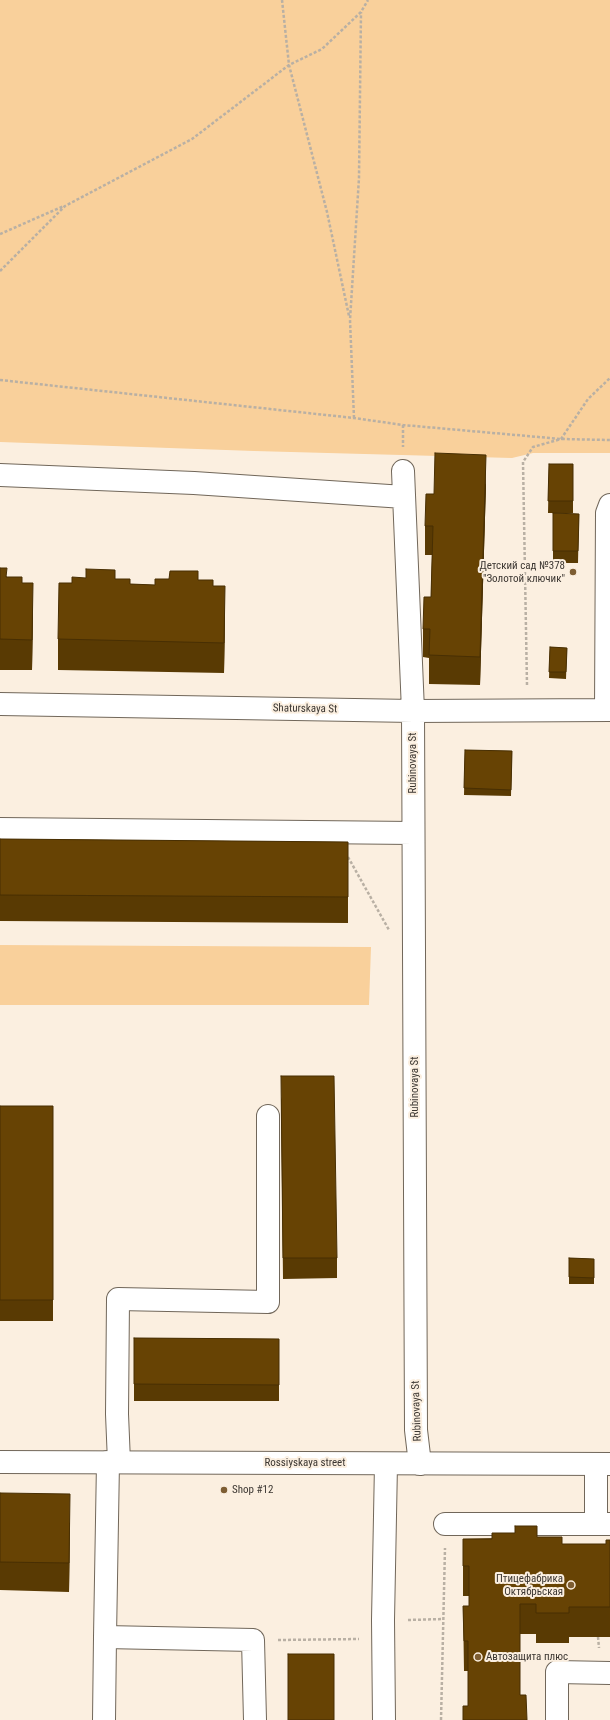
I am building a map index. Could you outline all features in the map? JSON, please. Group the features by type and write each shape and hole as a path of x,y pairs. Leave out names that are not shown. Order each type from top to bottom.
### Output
{"street":[{"name":"Rubinovaya St","path":"403,471 413,711 416,1422 420,1464"},
{"path":"0,475 194,483 404,497"},
{"path":"608,710 607,513 610,505"},
{"name":"Shaturskaya St","path":"0,704 413,711 608,710"},
{"path":"0,830 413,833"},
{"path":"104,1720 105,1637 113,1462 117,1414 118,1299 268,1302 268,1116"},
{"name":"Rossiyskaya street","path":"0,1462 603,1464"},
{"path":"384,1720 383,1630 386,1464"},
{"path":"445,1524 603,1524 603,1464"},
{"path":"105,1637 253,1640 255,1720"},
{"path":"557,1720 557,1672 610,1673"}],"path":[{"path":"282,0 289,65 327,212 350,320"},
{"path":"0,234 65,206 192,139 289,65 322,49 361,12 368,0"},
{"path":"354,418 350,320 359,178 361,12"},
{"path":"0,271 65,206"},
{"path":"527,710 523,462 533,447 561,440 588,399 610,378"},
{"path":"0,380 354,418 403,425 561,440 610,440"},
{"path":"334,833 391,935"},
{"path":"441,1720 445,1524"},
{"path":"253,1640 383,1630 443,1619"}],"shaded area":[{"path":"0,0 610,0 610,453 533,453 512,458 0,442"},
{"path":"0,945 371,947 369,1005 0,1005"}],"building":[{"path":"435,453 486,455 480,657 429,655 430,629 423,629 424,597 431,597 433,526 425,526 426,494 434,494"},
{"path":"549,464 573,464 573,501 548,501"},
{"path":"553,513 579,514 578,551 553,551"},
{"path":"0,568 7,568 6,577 22,577 22,583 33,583 32,640 0,639"},
{"path":"86,569 115,570 115,579 130,579 130,584 155,585 155,579 169,579 170,571 198,571 198,580 213,580 213,586 225,586 224,643 58,639 59,583 72,583 72,577 86,578"},
{"path":"550,647 567,648 566,672 549,672"},
{"path":"465,750 512,751 511,790 464,788"},
{"path":"0,839 348,842 348,897 0,895"},
{"path":"281,1076 334,1076 337,1258 283,1258"},
{"path":"0,1106 53,1106 53,1300 0,1300"},
{"path":"569,1258 594,1259 594,1278 569,1277"},
{"path":"134,1338 279,1339 279,1385 134,1384"},
{"path":"0,1493 70,1494 69,1563 0,1562"},
{"path":"515,1526 537,1526 537,1537 562,1537 562,1544 606,1544 606,1540 610,1540 610,1607 569,1607 569,1613 536,1613 536,1604 520,1604 520,1695 526,1695 527,1720 463,1720 463,1706 468,1706 468,1641 464,1641 463,1606 469,1606 469,1566 463,1566 463,1539 492,1539 492,1533 515,1533"},
{"path":"288,1654 334,1654 334,1720 288,1720"}],"place":[{"name":"Детский сад №378 \"Золотой ключик\"","path":"573,572"},
{"name":"Shop #12","path":"224,1490"},
{"name":"Птицефабрика Октябрьская","path":"571,1585"},
{"name":"Автозащита плюс","path":"478,1657"}]}
